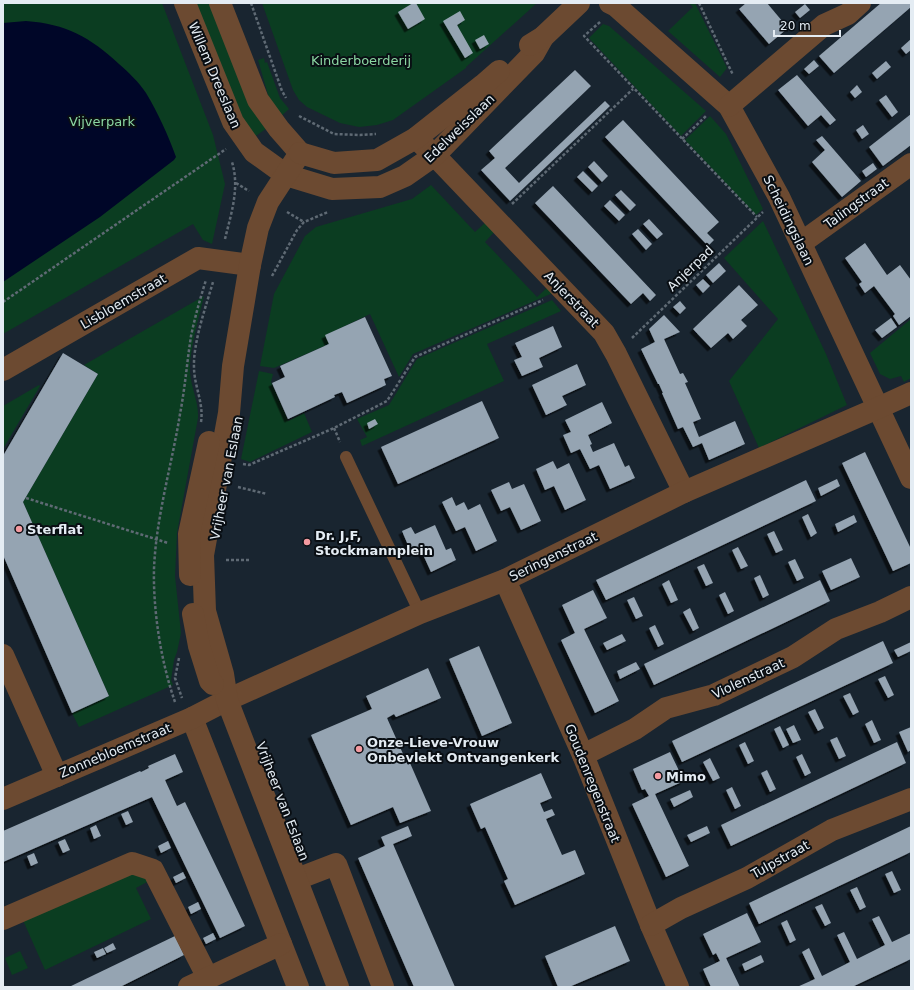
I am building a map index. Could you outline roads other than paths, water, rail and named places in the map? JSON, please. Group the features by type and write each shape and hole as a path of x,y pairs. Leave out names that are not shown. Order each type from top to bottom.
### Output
{"street":[{"name":"Willem Dreeslaan","path":"185,3 233,122 254,152 286,175"},
{"path":"220,3 258,100 279,129 300,153"},
{"name":"Edelweisslaan","path":"300,153 334,163 377,160 416,138 483,85 524,49 543,37 579,3"},
{"path":"729,106 824,25 848,14 860,3"},
{"name":"Scheidingslaan","path":"613,5 729,106 779,197 911,478"},
{"name":"Edelweisslaan","path":"286,175 332,189 380,187 405,176 435,155 534,54 543,37"},
{"name":"Anjerstraat","path":"416,138 435,155 604,333 616,354 684,492"},
{"name":"Vrijheer van Eslaan","path":"300,153 268,202 258,228 250,265 233,366 229,413 196,552 205,611 223,674 227,700 338,987"},
{"name":"Talingstraat","path":"801,243 911,164"},
{"name":"Lisbloemstraat","path":"3,370 198,258 250,265"},
{"name":"Seringenstraat","path":"227,700 420,613 505,580 684,492 911,393"},
{"name":"Goudenregenstraat","path":"505,580 583,755 651,925 678,987"},
{"name":"Violenstraat","path":"583,755 635,729 666,708 714,695 793,657 836,629 880,612 911,596"},
{"path":"3,655 57,776"},
{"name":"Zonnebloemstraat","path":"3,799 192,718 227,700"},
{"path":"192,718 298,987"},
{"name":"Tulpstraat","path":"651,925 681,908 747,878 832,830 911,799"},
{"path":"3,919 132,863 153,870 199,982 281,944"},
{"name":"Vrijheer van Eslaan","path":"297,879 336,864 383,987"}],"lane":[{"path":"346,457 420,613"}],"water":[{"path":"26,21 53,25 77,34 98,46 122,67 137,81 155,108 176,157 100,217 3,282 3,23"}],"place":[{"name":"Sterflat","path":"19,529"},
{"name":"Dr. J,F, Stockmannplein","path":"307,542"},
{"name":"Onze-Lieve-Vrouw Onbevlekt Ontvangenkerk","path":"359,749"},
{"name":"Mimo","path":"658,776"}],"park label":[{"name":"Kinderboerderij","path":"361,60"},
{"name":"Vijverpark","path":"102,121"}]}
